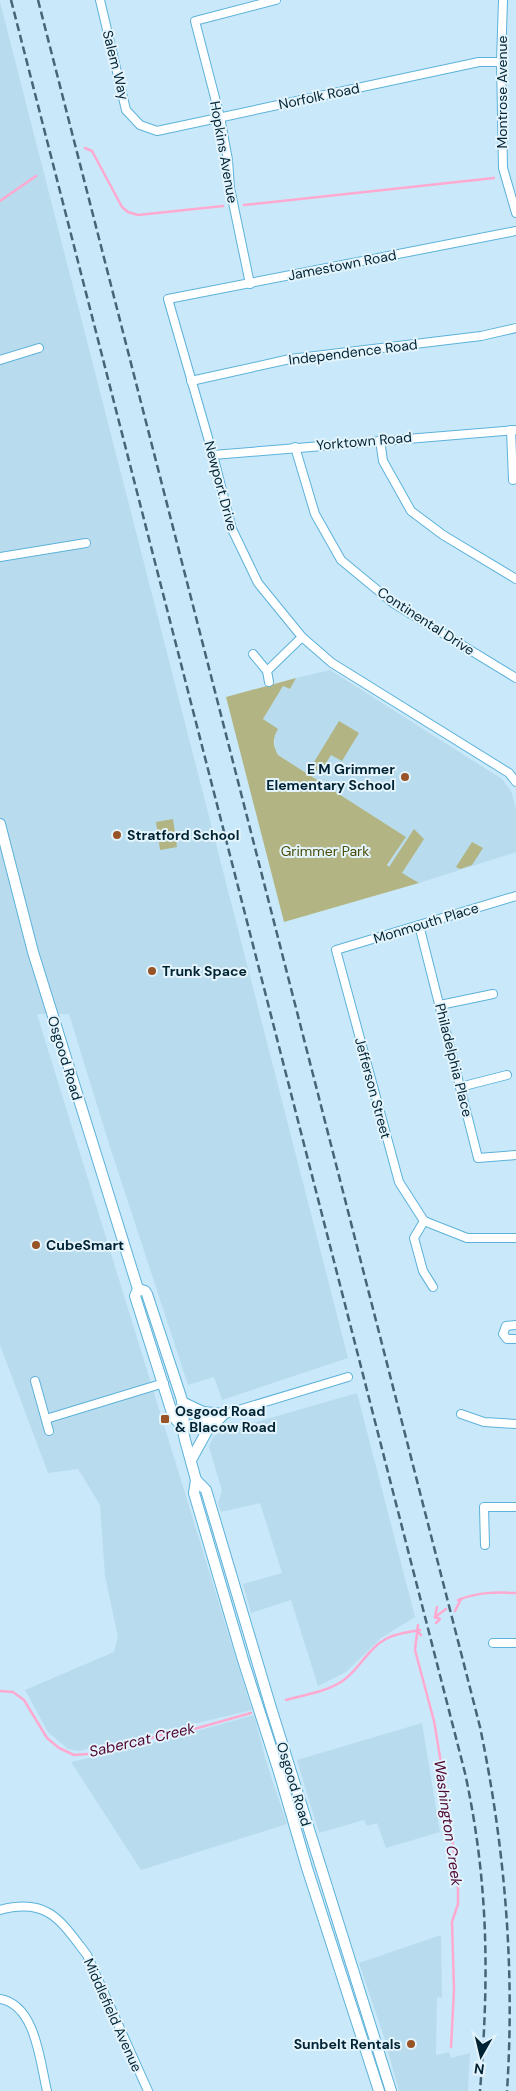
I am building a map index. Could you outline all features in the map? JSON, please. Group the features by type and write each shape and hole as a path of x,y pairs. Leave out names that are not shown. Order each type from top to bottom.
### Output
{"main road":[{"name":"Osgood Road","path":"0,824 33,952 138,1290 135,1296 173,1416 182,1427 196,1480 194,1493 216,1568 307,1868 379,2091"},
{"name":"Osgood Road","path":"138,1290 145,1291 147,1294 182,1402 185,1412 182,1427"},
{"path":"182,1402 203,1412 224,1414"},
{"path":"191,1460 207,1431 224,1414"},
{"name":"Osgood Road","path":"196,1480 206,1490 271,1708 391,2091"},
{"path":"216,1568 222,1571 232,1598 238,1600"},
{"path":"260,1712 271,1708"},
{"path":"277,1765 289,1765"}],"street":[{"name":"Salem Way","path":"100,0 126,110 140,125"},
{"name":"Hopkins Avenue","path":"250,284 230,188 228,160 220,117 195,21 276,0"},
{"name":"Montrose Avenue","path":"503,0 500,62 503,168 516,213"},
{"name":"Norfolk Road","path":"140,125 157,131 479,62 500,62"},
{"name":"Jamestown Road","path":"168,300 516,231"},
{"name":"Newport Drive","path":"168,300 213,455 232,529 258,584 302,637 332,663 509,774 516,782"},
{"name":"Independence Road","path":"191,381 290,359 481,336 516,328"},
{"path":"0,360 39,348"},
{"path":"513,430 513,480"},
{"name":"Yorktown Road","path":"213,455 513,430"},
{"path":"380,440 383,461 411,511 443,535 516,579"},
{"name":"Continental Drive","path":"295,447 315,514 341,560 393,603 516,678"},
{"path":"0,557 86,543"},
{"path":"267,671 302,637"},
{"path":"253,654 267,671 269,682"},
{"name":"Monmouth Place","path":"336,950 516,896"},
{"name":"Philadelphia Place","path":"419,925 478,1158 516,1156"},
{"name":"Jefferson Street","path":"336,950 399,1182 424,1221"},
{"path":"440,1005 493,994"},
{"path":"460,1087 507,1075"},
{"path":"434,1287 423,1271 414,1238 424,1221 466,1238 516,1238"},
{"path":"516,1325 506,1326 503,1334 507,1339 516,1339"},
{"path":"182,1427 348,1377"},
{"path":"35,1380 49,1432"},
{"path":"46,1418 164,1383"},
{"path":"461,1414 484,1422 516,1424"},
{"path":"485,1546 484,1507 516,1507"},
{"path":"493,1643 516,1643"},
{"name":"Middlefield Avenue","path":"0,1910 24,1906 43,1909 57,1918 87,1955 148,2091"},
{"path":"0,1999 19,2007 31,2025 47,2091"}],"shaded area":[{"path":"0,2 348,1358 222,1400 214,1377 188,1385 109,1144 69,1014 37,1014 252,1710 79,1751 68,1749 48,1732 25,1690 114,1652 118,1637 105,1576 100,1505 78,1469 48,1473 0,1345"},
{"name":"E M Grimmer Elementary School","path":"330,670 502,779 511,791 516,809 516,852 419,883 387,866 406,837 278,755 275,749 274,735 263,719 283,686 290,689 296,678"},
{"path":"357,1393 415,1617 381,1638 346,1672 318,1686 291,1600 251,1613 243,1584 282,1573 260,1503 221,1512 218,1503 222,1491 209,1447 213,1437 219,1433"},
{"path":"254,1715 266,1761 287,1824 141,1870 71,1762 168,1739"},
{"path":"422,1723 440,1832 386,1848 377,1823 367,1826 364,1820 319,1833 297,1760"},
{"path":"441,1935 442,1998 437,1997 436,2055 449,2052 451,2058 470,2053 468,2091 399,2091 384,2037 359,1963"}],"green space":[{"name":"Grimmer Park","path":"296,678 290,689 283,686 263,719 278,729 274,742 278,755 406,837 387,865 389,867 414,829 424,839 402,873 419,883 284,922 226,697"},
{"path":"339,721 359,733 342,761 331,755 320,773 311,767"},
{"path":"173,819 177,847 160,850 156,822"},
{"path":"472,842 483,848 472,865 460,869 456,867"}],"waterway":[{"path":"85,148 92,151 122,207 128,212 138,215 223,206"},
{"path":"0,201 36,176"},
{"path":"244,205 494,178"},
{"name":"Sabercat Creek","path":"458,1600 487,1593 516,1593"},
{"name":"Sabercat Creek","path":"455,1611 461,1599"},
{"name":"Sabercat Creek","path":"435,1617 437,1607"},
{"name":"Sabercat Creek","path":"435,1617 446,1609"},
{"name":"Sabercat Creek","path":"435,1617 440,1619 436,1623"},
{"name":"Washington Creek","path":"418,1625 415,1650 434,1721 449,1811 458,1889 458,1904 452,1922 454,1990 451,2047"},
{"name":"Sabercat Creek","path":"286,1700 321,1691 341,1682 382,1641 400,1634 420,1630"},
{"name":"Sabercat Creek","path":"417,1631 421,1635"},
{"name":"Sabercat Creek","path":"0,1691 13,1692 24,1700 47,1738 59,1748 74,1755 100,1753 161,1735 194,1729 251,1713"}],"railway":[{"path":"11,0 465,1773 479,1854 485,1932 485,2010 480,2091"},
{"path":"38,0 480,1727 496,1817 506,1908 510,2000 507,2091"}],"place":[{"name":"E M Grimmer Elementary School","path":"405,777"},
{"name":"Stratford School","path":"117,835"},
{"name":"Trunk Space","path":"152,971"},
{"name":"CubeSmart","path":"36,1245"},
{"name":"Osgood Road & Blacow Road","path":"165,1419"},
{"name":"Sunbelt Rentals","path":"411,2044"}]}
